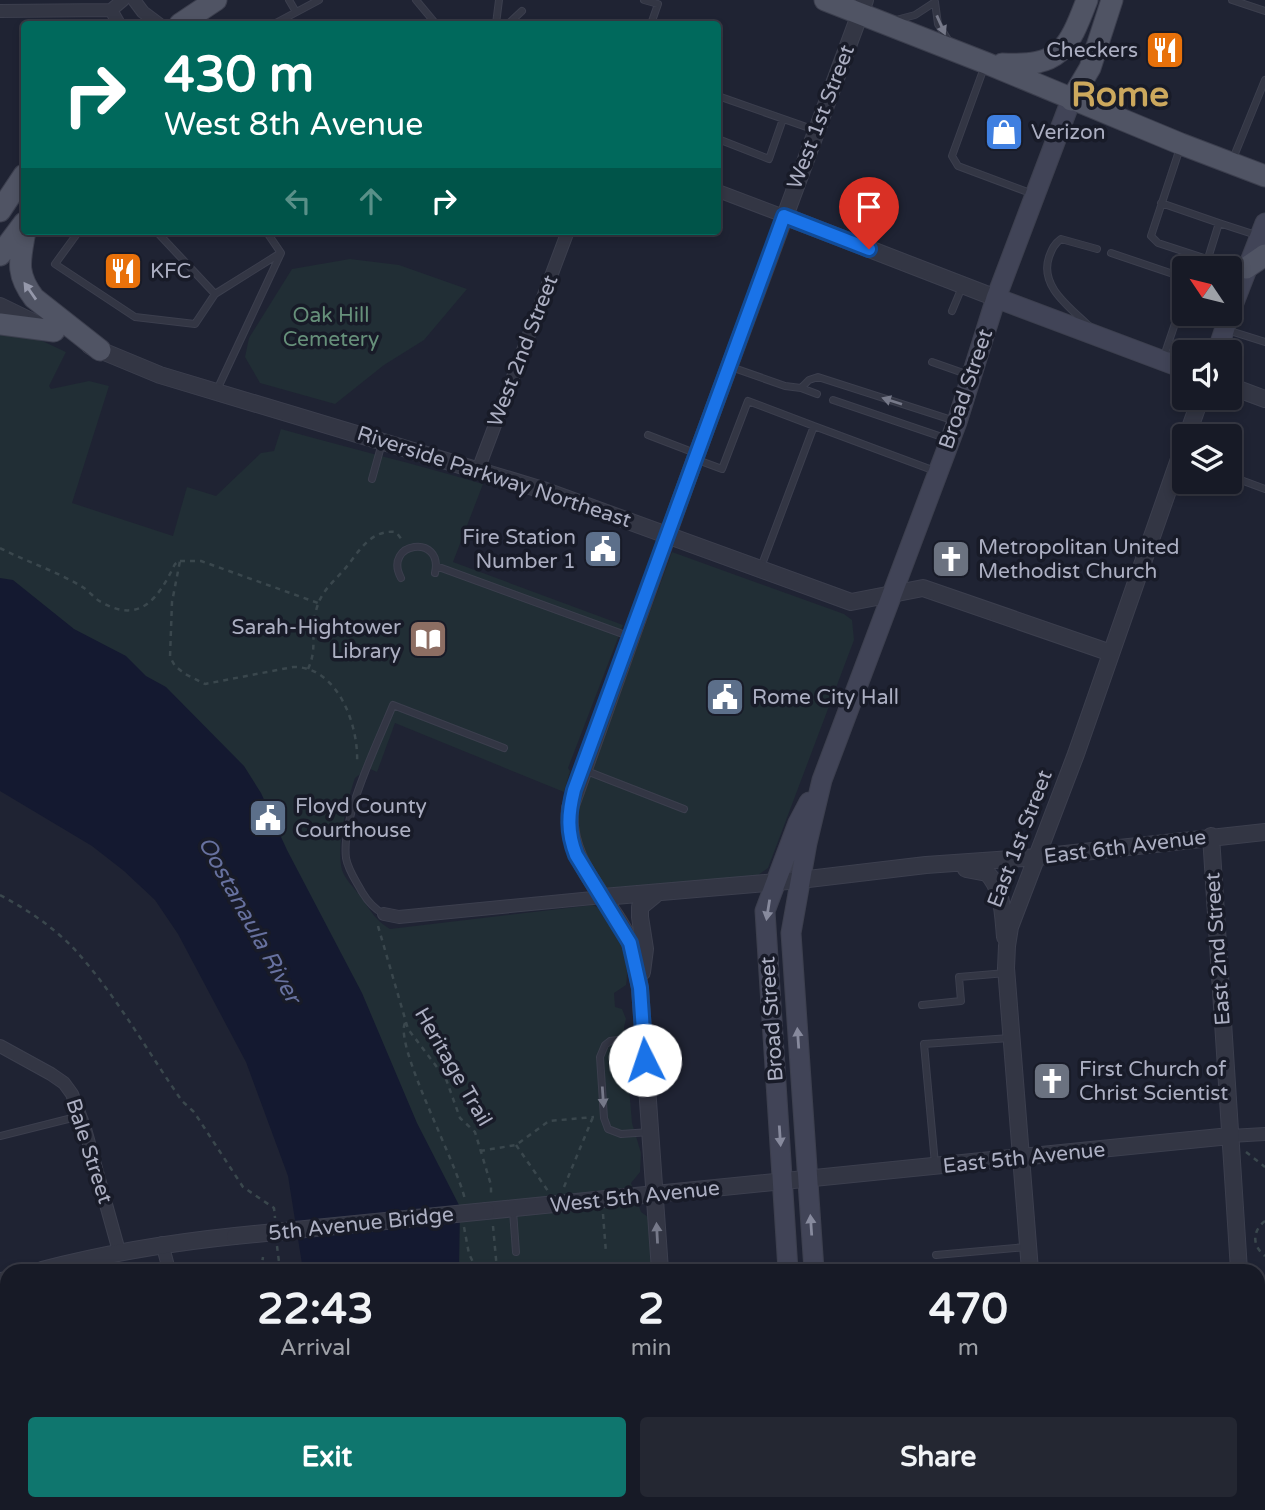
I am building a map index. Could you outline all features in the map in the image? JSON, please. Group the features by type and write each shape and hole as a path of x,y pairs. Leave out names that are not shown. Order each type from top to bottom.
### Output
{"main road":[{"path":"184,21 216,0"},
{"path":"825,0 863,7 884,23 1265,176"},
{"path":"986,63 1029,66 1055,55 1072,38 1087,0"},
{"name":"Broad Street","path":"814,1264 791,933 822,780 953,430 996,298 1072,100 1090,68 1112,0"},
{"path":"0,211 21,180"},
{"path":"0,255 21,226"},
{"path":"25,235 20,272 27,290 100,350"},
{"path":"1242,279 1263,238"},
{"path":"996,298 1172,364"},
{"path":"0,324 54,331"},
{"name":"Broad Street","path":"788,1264 765,911 798,823 822,780"}],"street":[{"path":"54,11 65,0"},
{"path":"0,11 111,10 123,0"},
{"path":"134,0 143,12 155,21"},
{"name":"West 1st Street","path":"660,1264 640,988 630,943 576,855 570,839 570,808 667,535 863,7"},
{"path":"111,10 117,21"},
{"path":"721,192 996,298"},
{"name":"West 2nd Street","path":"478,470 566,235"},
{"name":"Riverside Parkway Northeast","path":"0,306 160,375 543,490 851,602 923,588 1111,653"},
{"path":"1242,390 1265,399"},
{"name":"East 1st Street","path":"1029,1264 1007,974 1010,927 1076,754 1172,484"},
{"name":"East 6th Avenue","path":"603,897 800,880 926,865 1038,857 1265,832"},
{"name":"East 2nd Street","path":"1211,836 1239,1264"},
{"path":"926,865 987,873 998,890 1007,946"},
{"path":"640,988 645,949 639,917 640,906 656,894"},
{"path":"378,917 603,897"},
{"name":"Bale Street","path":"0,1046 64,1083 72,1094 119,1251"},
{"name":"East 5th Avenue","path":"783,1182 1265,1133"},
{"name":"West 5th Avenue","path":"489,1211 783,1182"},
{"name":"5th Avenue Bridge","path":"74,1264 100,1259 119,1251 162,1243 489,1211"},
{"path":"162,1243 167,1264"}],"lane":[{"path":"289,0 296,12"},
{"path":"280,21 319,0"},
{"path":"416,0 434,21"},
{"path":"496,21 499,0"},
{"path":"644,0 658,4 652,21"},
{"path":"1232,0 1265,11"},
{"path":"884,23 915,15 935,2 938,24 956,51"},
{"path":"511,21 522,11"},
{"path":"986,63 952,156 958,166 1036,195"},
{"path":"1232,163 1265,80"},
{"path":"721,97 816,131"},
{"path":"721,140 769,159 783,120"},
{"path":"1181,144 1151,229 1151,236 1154,240 1199,256"},
{"path":"1161,203 1263,238"},
{"path":"1208,256 1219,223"},
{"path":"76,235 55,264 135,317 195,324 215,294 281,253"},
{"path":"160,235 215,294"},
{"path":"269,235 281,253"},
{"path":"1097,249 1061,239 1052,248 1046,269 1052,287 1101,338"},
{"path":"216,392 281,253"},
{"path":"1111,253 1172,274"},
{"path":"952,311 962,285"},
{"path":"1162,361 1174,326"},
{"path":"1240,326 1265,342"},
{"path":"932,362 972,376"},
{"path":"730,366 785,386 817,394"},
{"path":"801,388 809,380 818,377 953,430"},
{"path":"833,400 953,430"},
{"path":"648,435 722,469 748,401 937,472"},
{"path":"761,569 814,426"},
{"path":"372,479 382,441"},
{"path":"1242,480 1265,489"},
{"path":"401,578 397,564 400,555 407,549 418,546 427,549 434,556 436,570 631,637"},
{"path":"378,917 351,873 346,861 345,845 353,807 393,705 504,748"},
{"path":"583,769 684,809"},
{"path":"922,1005 961,1001 959,977 1007,974"},
{"path":"643,1036 610,1041 605,1045 600,1057 604,1116 608,1129 614,1133 651,1132"},
{"path":"935,1167 924,1044 1012,1038"},
{"path":"0,1136 80,1116"},
{"path":"513,1209 516,1252"},
{"path":"936,1255 1028,1247"}],"path":[{"path":"308,669 315,649 314,622 318,603 328,586 366,542 389,532 396,532 407,549"},
{"path":"0,548 84,589 99,601 128,611 141,608 156,598 175,564 180,561 201,561 318,603"},
{"path":"180,561 170,629 170,657 175,666 196,681 214,684 293,667 308,669 332,684 343,702 355,734 356,768"},
{"path":"0,895 42,921 76,951 98,978 182,1101 194,1112 243,1187 274,1208 275,1220"},
{"name":"Heritage Trail","path":"378,917 408,1029 446,1079 455,1110 467,1127 475,1132 491,1185 489,1211 495,1264"},
{"path":"406,1022 402,1029 408,1057 465,1197 465,1210"},
{"path":"480,1151 516,1145 549,1121 604,1116"},
{"path":"557,1205 593,1117"},
{"path":"516,1145 557,1205"},
{"path":"602,1200 606,1253"},
{"path":"1265,1221 1256,1230 1254,1240 1265,1256"},
{"path":"465,1224 466,1245 474,1264"},
{"path":"277,1245 279,1264"},
{"path":"262,1264 263,1257"}],"green space":[{"name":"Oak Hill Cemetery","path":"350,259 399,265 467,289 424,340 384,365 335,404 260,383 245,357 249,338 292,269"},
{"name":"Floyd County Courthouse","path":"0,331 25,333 66,352 49,386 51,389 89,381 109,386 72,503 173,536 187,487 216,496 261,453 274,451 281,429 483,484 453,562 623,625 568,768 570,771 564,792 395,723 377,772 368,768 355,778 343,824 340,849 342,870 374,915 390,929 593,905 609,919 620,940 626,964 626,985 614,993 615,1007 622,1009 626,1019 624,1027 632,1123 641,1153 640,1172 631,1183 641,1212 648,1217 652,1264 361,1264 327,1063 0,669"},
{"name":"Rome City Hall","path":"672,552 844,614 852,620 854,640 768,868 758,875 744,877 608,888 588,862 581,841 578,808"}],"water":[{"name":"Oostanaula River","path":"0,578 13,580 74,629 126,656 146,676 166,687 244,766 261,793 287,850 362,993 417,1123 460,1207 459,1264 302,1264 288,1176 246,1062 178,934 155,900 124,871 92,846 0,791"}],"place":[{"name":"Checkers","path":"1165,50"},
{"name":"Verizon","path":"1004,132"},
{"name":"KFC","path":"123,271"},
{"name":"Fire Station Number 1","path":"603,549"},
{"name":"Metropolitan United Methodist Church","path":"951,559"},
{"name":"Sarah-Hightower Library","path":"428,639"},
{"name":"Rome City Hall","path":"725,697"},
{"name":"Floyd County Courthouse","path":"268,818"},
{"name":"First Church of Christ Scientist","path":"1052,1081"}],"district":[{"name":"Rome","path":"1120,95"}],"route":[{"path":"645,1060 640,988 630,943 576,855 570,839 568,823 574,790 784,216 869,249"}]}
